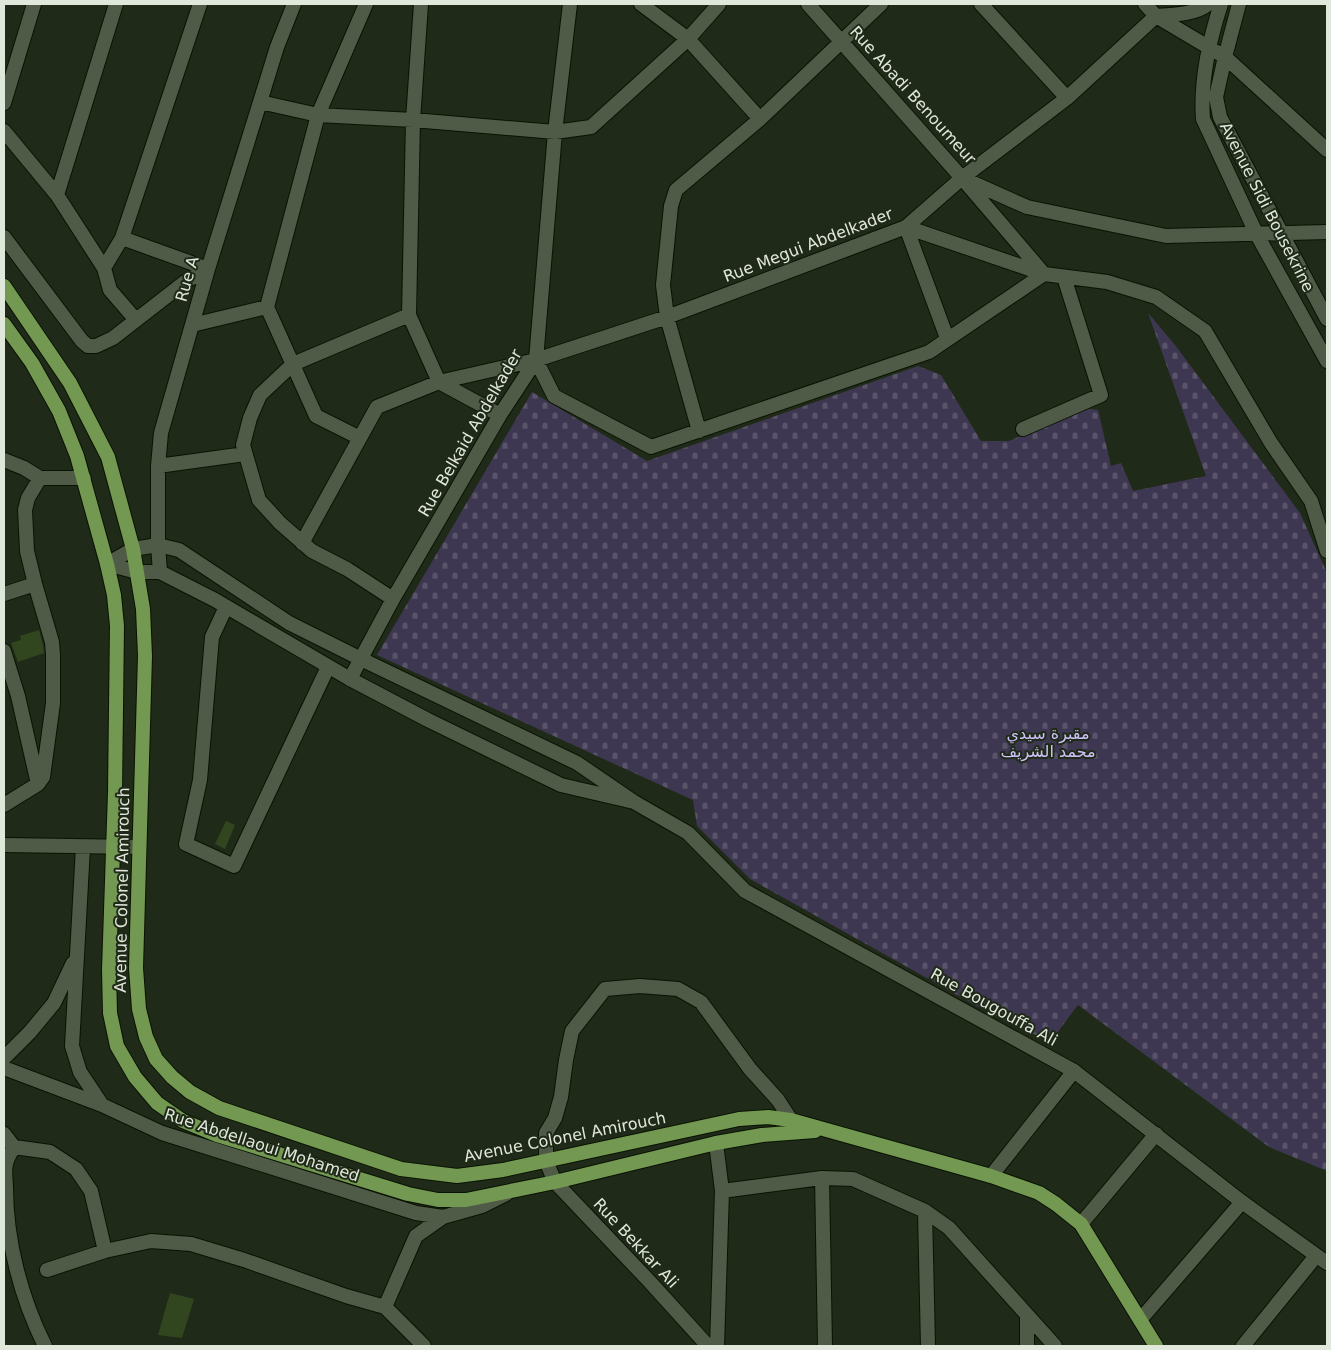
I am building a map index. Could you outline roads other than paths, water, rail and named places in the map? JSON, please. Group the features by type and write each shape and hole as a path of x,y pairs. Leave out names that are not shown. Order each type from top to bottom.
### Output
{"main road":[{"name":"Avenue Colonel Amirouch","path":"4,286 70,383 93,426 108,457 133,549 143,609 145,656 138,847 136,968 138,1009 146,1037 156,1059 172,1077 190,1092 219,1108 401,1169 457,1176 503,1170 739,1119 768,1117 791,1120 991,1176 1039,1193 1081,1224 1156,1346"},
{"name":"Avenue Colonel Amirouch","path":"4,324 32,363 59,411 84,478 114,595 117,626 114,847 109,970 110,1013 117,1046 135,1077 157,1103 183,1121 218,1135 408,1194 438,1200 466,1200 513,1191 716,1143 762,1135 826,1131"}],"street":[{"path":"4,103 34,4"},
{"path":"56,195 116,4"},
{"path":"104,268 122,238 200,4"},
{"name":"Rue A","path":"160,572 158,466 161,433 208,268 277,47 294,4"},
{"path":"360,438 316,416 268,307 318,115 366,4"},
{"path":"421,4 413,120 409,315 439,382 500,415"},
{"name":"Rue Belkaid Abdelkader","path":"350,679 393,599 500,415 536,360 555,132 570,4"},
{"path":"641,4 688,38 760,119"},
{"path":"260,102 318,115 413,120 555,132 591,127 688,38 719,4"},
{"name":"Rue Abadi Benoumeur","path":"808,4 962,178 1028,207 1166,236 1327,232"},
{"path":"699,431 667,317 663,285 671,206 676,190 760,119 881,4"},
{"path":"981,4 1067,98"},
{"path":"1145,4 1156,16 1225,57 1327,150"},
{"path":"1156,16 1203,8 1208,4"},
{"name":"Avenue Sidi Bousekrine","path":"1221,4 1209,48 1202,98 1203,119 1256,233 1327,361"},
{"name":"Avenue Sidi Bousekrine","path":"1239,4 1216,97 1220,117 1327,319"},
{"name":"Rue Megui Abdelkader","path":"302,542 377,407 439,382 536,360 667,317 906,227 962,178 1067,98 1156,16"},
{"path":"4,131 56,195 104,268 110,290 136,320"},
{"path":"962,178 1044,274"},
{"path":"906,227 1044,274 1107,282 1156,298 1205,332 1271,443 1311,501 1327,551"},
{"path":"906,227 947,338"},
{"path":"4,237 82,341 88,346 96,346 112,338 185,282 208,268"},
{"path":"122,238 208,268"},
{"path":"536,360 554,396 651,448 929,352 1044,274"},
{"path":"1023,429 1101,395 1064,277"},
{"path":"192,324 268,307"},
{"path":"393,599 347,569 312,551 280,523 259,500 243,445 250,418 260,395 293,364 409,315"},
{"path":"158,466 245,454"},
{"path":"4,460 24,468 40,478 84,478"},
{"path":"4,805 38,784 43,777 53,703 52,642 27,550 25,510 28,498 40,478"},
{"path":"107,564 133,549 158,545 179,550 290,623 361,660 577,763 634,802"},
{"path":"107,564 137,572 160,572 226,606 350,679 428,720 561,785 634,802"},
{"path":"4,594 35,584"},
{"path":"226,606 212,638 200,780 186,844 234,866 328,667"},
{"path":"4,651 22,714 38,784"},
{"name":"Rue Bougouffa Ali","path":"634,802 688,833 745,891 1074,1071 1242,1202 1322,1260"},
{"path":"4,845 138,847"},
{"path":"83,847 72,1046 80,1072 102,1105"},
{"path":"4,1058 30,1032 54,1003 77,954"},
{"path":"546,1161 546,1133 555,1118 561,1097 572,1032 605,989 640,986 678,989 701,1002 750,1070 778,1100 791,1120"},
{"name":"Rue Abdellaoui Mohamed","path":"4,1068 102,1105 162,1134 416,1213 443,1217 482,1206 513,1191"},
{"path":"991,1176 1074,1071"},
{"path":"4,1134 14,1147 50,1152 76,1169 91,1191 105,1251"},
{"path":"1081,1224 1156,1134"},
{"path":"716,1143 722,1191 717,1346"},
{"path":"14,1147 6,1165 6,1201 9,1230 20,1281 32,1321 45,1346"},
{"name":"Rue Bekkar Ali","path":"546,1161 555,1182 708,1346"},
{"path":"722,1191 822,1178 853,1179 925,1211 949,1228 1055,1346"},
{"path":"822,1178 825,1346"},
{"path":"1140,1320 1242,1202"},
{"path":"925,1211 928,1346"},
{"path":"385,1307 416,1236 416,1213"},
{"path":"416,1236 443,1217"},
{"path":"47,1270 105,1251 151,1242 191,1244 244,1260 346,1296 385,1307 424,1346"},
{"path":"1243,1346 1322,1260"},
{"path":"1027,1346 1028,1315"}],"park label":[{"name":"مقبرة سيدي محمد الشريف","path":"1048,742"}]}
